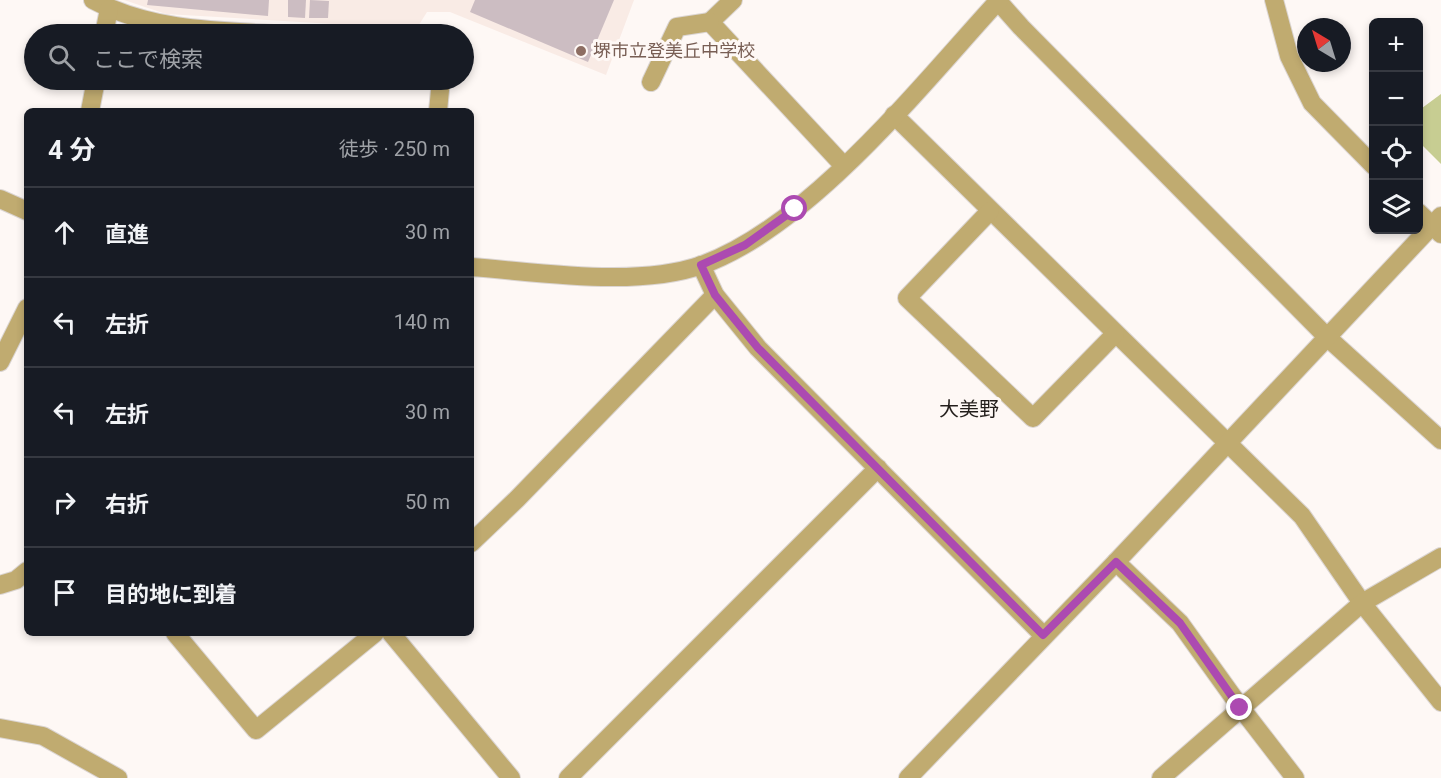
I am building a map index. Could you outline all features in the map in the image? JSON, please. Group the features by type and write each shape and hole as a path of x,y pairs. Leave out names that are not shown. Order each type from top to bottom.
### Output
{"street":[{"path":"93,0 109,9 159,24"},
{"path":"651,82 677,27 710,22 732,0"},
{"path":"474,267 615,277 645,276 701,265 745,245 795,209 844,166 1000,0 1021,27 1328,338 1441,440"},
{"path":"1274,0 1289,56 1312,103 1369,161"},
{"path":"106,24 109,9"},
{"path":"710,22 844,166"},
{"path":"91,108 94,90"},
{"path":"438,108 440,90"},
{"path":"894,115 1302,516 1362,603 1441,702"},
{"path":"0,199 24,210"},
{"path":"990,211 907,298 1033,418 1115,334"},
{"path":"908,778 1043,635 1116,562 1227,441 1438,225 1423,215"},
{"path":"701,265 715,295 758,348 1043,635"},
{"path":"474,540 715,295"},
{"path":"0,362 24,314"},
{"path":"568,778 878,468"},
{"path":"1161,778 1362,603 1441,557"},
{"path":"1116,562 1180,623 1240,708 1295,778"},
{"path":"0,585 16,580 24,573"},
{"path":"178,636 256,730 371,636"},
{"path":"393,636 511,778"},
{"path":"0,728 43,735 118,778"}],"shaded area":[{"name":"堺市立登美丘中学校","path":"124,0 634,0 606,75 450,12 427,12 420,24 334,24 166,14"}],"green space":[{"path":"1441,94 1441,164 1423,146 1423,107"}],"building":[{"path":"148,0 269,0 268,16 147,5"},
{"path":"288,0 306,0 305,18 288,17"},
{"path":"310,0 329,1 328,18 309,18"},
{"path":"475,0 614,0 588,62 470,12"}],"place":[{"name":"堺市立登美丘中学校","path":"581,51"}],"district":[{"name":"大美野","path":"969,409"}],"route":[{"path":"795,209 745,245 701,265 715,295 758,348 1043,635 1116,562 1180,623 1240,708"}]}
